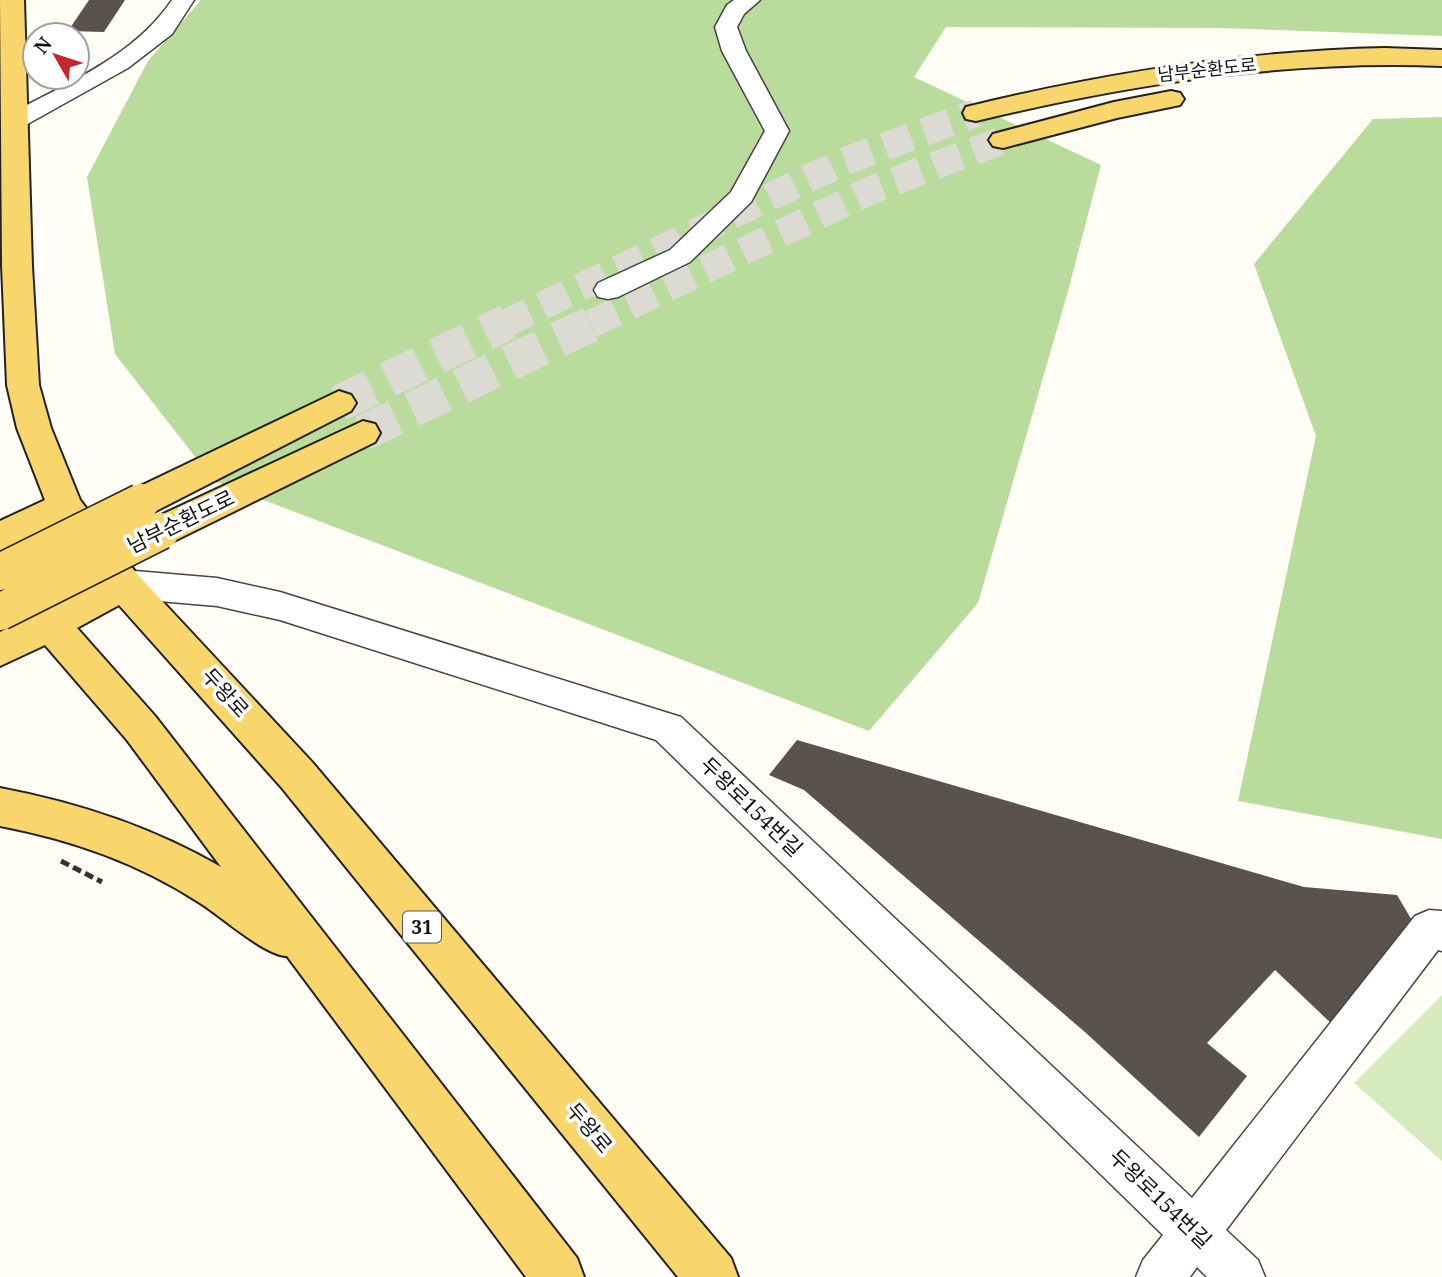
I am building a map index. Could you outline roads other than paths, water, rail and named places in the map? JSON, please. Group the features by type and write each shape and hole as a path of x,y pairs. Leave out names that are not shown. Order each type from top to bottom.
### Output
{"main road":[{"name":"두왕로","path":"12,0 23,385 34,428 65,506 124,585 297,775 712,1277"},
{"name":"남부순환도로","path":"1330,71 1404,55 1442,57"},
{"name":"남부순환도로","path":"976,113 1091,86 1164,74 1330,71 1442,80"},
{"name":"남부순환도로","path":"1003,140 1114,110 1198,95"},
{"name":"남부순환도로","path":"0,612 339,403"},
{"name":"남부순환도로","path":"0,572 151,517 363,433"},
{"path":"0,537 65,506"},
{"path":"0,555 50,623 141,728 558,1277"},
{"path":"0,650 124,585"},
{"path":"0,807 90,826 192,871 287,937 331,975"}],"street":[{"path":"15,121 120,64 164,29 183,0"},
{"path":"608,290 680,256 742,196 777,131 734,51 726,27 735,10 749,0"},
{"name":"두왕로154번길","path":"0,549 27,566 51,574 124,585 216,592 280,606 668,728 1241,1277"},
{"path":"1160,1277 1429,930 1442,931"}],"tunnel":[{"path":"504,324 843,162 976,113"},
{"path":"591,324 876,188 1003,140"},
{"path":"339,403 508,322"},
{"path":"363,433 595,322"}]}
